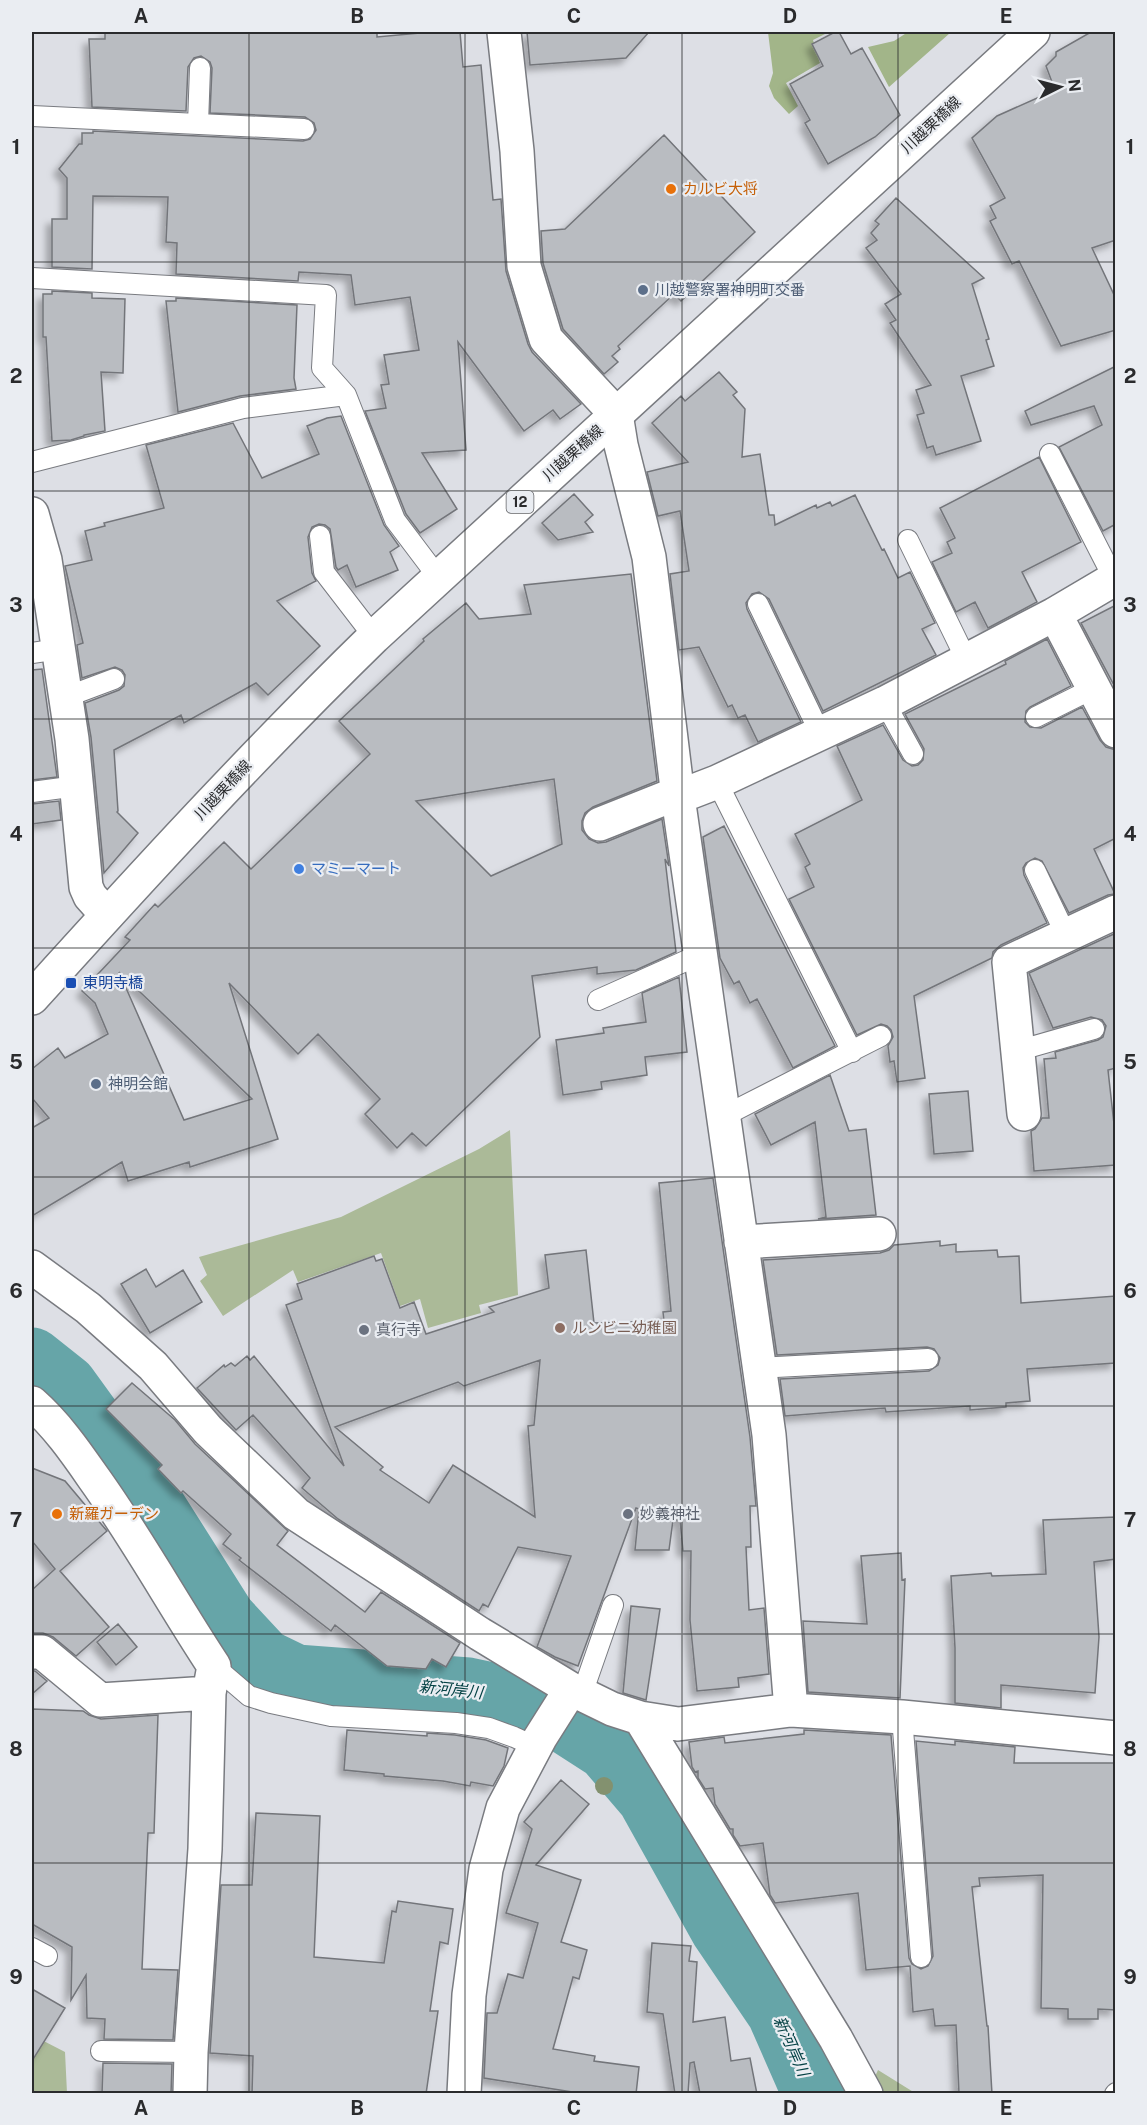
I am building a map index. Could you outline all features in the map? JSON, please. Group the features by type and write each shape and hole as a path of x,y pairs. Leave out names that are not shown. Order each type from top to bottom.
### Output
{"street":[{"path":"504,32 517,151 524,266 546,339 616,414 621,445 649,557 678,795 769,1435 791,1710"},
{"name":"川越栗橋線","path":"32,998 293,716 374,637 1027,34"},
{"path":"32,514 45,560 45,651 66,697 86,887 90,896 107,915"},
{"path":"600,824 717,782 885,703 1055,614 1115,578"},
{"path":"1055,614 1116,731"},
{"path":"1024,1114 1010,962 1116,912"},
{"path":"741,1242 879,1234"},
{"path":"32,1267 88,1308 153,1366 208,1430 296,1514 572,1696 640,1718 678,1724 791,1710 902,1717 1116,1738"},
{"path":"32,1404 70,1444 115,1507 175,1607 212,1679 206,1849 190,2094"},
{"path":"32,1652 42,1652 100,1700 212,1679"},
{"path":"464,2094 469,1995 486,1869 503,1808 538,1743 572,1696"},
{"path":"640,1718 836,2039 866,2094"}],"lane":[{"path":"198,124 200,68"},
{"path":"32,116 304,129"},
{"path":"32,278 326,295 322,368 346,395 394,520 438,577"},
{"path":"32,462 243,408 346,395"},
{"path":"1050,454 1115,578"},
{"path":"320,536 324,572 374,637"},
{"path":"908,540 967,661"},
{"path":"758,604 820,734"},
{"path":"66,697 114,679"},
{"path":"1036,717 1094,688"},
{"path":"885,703 913,754"},
{"path":"717,782 852,1052"},
{"path":"32,792 77,786"},
{"path":"1035,870 1066,935"},
{"path":"598,1000 700,954"},
{"path":"1017,1052 1094,1029"},
{"path":"724,1116 881,1036"},
{"path":"759,1368 928,1359"},
{"path":"572,1696 613,1605"},
{"path":"212,1679 249,1696 271,1703 331,1716 489,1728 538,1743"},
{"path":"902,1717 921,1957"},
{"path":"101,2051 191,2052"}],"green space":[{"path":"768,32 829,32 813,40 820,63 786,83 798,106 789,114 774,98 769,86 773,73"},
{"path":"908,32 950,33 889,87 868,47 894,41"},
{"path":"510,1130 518,1295 479,1305 481,1313 428,1328 420,1299 400,1306 381,1253 298,1282 293,1270 223,1316 200,1281 207,1275 199,1257 341,1217 479,1149"},
{"path":"32,2035 65,2052 67,2093 32,2093"},
{"path":"878,2070 915,2093 875,2093 871,2085"}],"building":[{"path":"105,32 377,32 377,37 460,32 463,67 481,65 493,200 501,199 506,271 528,344 532,352 581,404 560,419 553,410 524,431 458,342 466,450 422,453 457,509 420,533 406,514 365,411 386,408 381,385 389,384 384,355 419,350 410,297 355,305 351,275 299,272 298,281 176,274 177,243 166,242 168,197 93,196 92,269 52,267 52,219 67,219 67,178 59,169 79,144 82,144 82,133 93,133 93,131 303,141 310,139 316,130 314,123 305,117 210,113 212,68 210,62 201,56 194,58 188,67 186,111 92,107 89,39 105,39"},
{"path":"527,32 649,32 626,58 530,65"},
{"path":"839,32 851,54 862,48 900,115 875,137 828,164 805,123 810,120 790,84 823,66 812,44"},
{"path":"1091,32 1116,32 1116,240 1092,248 1116,299 1116,330 1061,346 1019,261 1012,264 990,221 996,218 990,206 1005,198 972,138 997,116 1055,90 1046,66 1056,56 1056,52"},
{"path":"664,135 755,232 681,301 674,294 618,346 620,349 612,356 618,362 604,374 563,329 543,263 541,231 565,229"},
{"path":"896,198 984,278 972,284 989,339 986,340 994,366 961,376 981,441 936,455 933,446 927,448 917,415 924,413 916,390 931,385 890,323 896,320 885,304 901,294 866,248 877,240 871,233 879,224 875,221"},
{"path":"52,291 92,293 92,298 125,299 123,373 101,372 105,431 71,440 52,441 46,337 43,337 43,294 52,294"},
{"path":"176,298 297,305 294,378 296,389 240,396 178,412 166,301 176,301"},
{"path":"1116,366 1116,524 1103,531 1059,447 1102,425 1094,406 1031,425 1025,411"},
{"path":"719,372 737,392 733,395 745,409 742,457 760,454 769,515 774,515 775,525 816,505 817,508 830,502 832,506 855,495 898,578 910,572 935,623 922,629 936,655 823,711 769,599 759,592 752,594 746,603 747,609 801,722 758,742 745,715 738,718 732,705 728,707 699,647 679,650 670,574 689,571 680,511 658,516 647,472 688,462 652,423 681,396 685,401"},
{"path":"341,416 384,525 399,546 390,552 398,570 356,587 347,565 338,570 336,567 330,529 319,524 312,527 308,537 312,573 316,581 277,601 320,646 268,695 256,683 184,723 181,715 114,750 117,812 138,833 104,873 91,737 85,703 119,690 124,686 125,675 122,670 115,667 82,678 77,645 83,643 65,566 92,560 85,531 105,526 104,523 164,508 146,445 233,423 262,478 319,454 307,426 327,418"},
{"path":"1039,457 1081,542 1022,572 1037,602 988,628 975,602 956,612 932,562 952,553 947,542 955,538 940,508"},
{"path":"574,494 593,515 585,522 593,532 558,540 542,523"},
{"path":"631,574 657,781 593,807 585,813 582,830 589,839 598,843 606,842 662,819 669,866 665,859 676,952 636,970 597,974 597,967 532,976 540,1037 426,1146 412,1133 397,1148 365,1114 380,1099 318,1034 298,1054 229,983 278,1139 190,1167 189,1162 128,1181 122,1162 32,1216 32,1128 49,1118 32,1098 32,1069 58,1048 65,1058 108,1034 95,1003 82,991 130,940 125,937 155,904 158,907 224,842 251,869 370,754 339,721 424,641 423,639 466,603 479,619 531,614 524,585","holes":["554,779 562,844 491,876 416,801","119,972 252,1099 184,1120"]},
{"path":"1116,605 1116,689 1081,623"},
{"path":"1047,639 1071,686 1030,707 1026,711 1025,722 1030,727 1041,728 1082,707 1100,740 1106,747 1116,750 1116,838 1094,849 1115,894 1069,913 1042,861 1035,858 1026,863 1023,868 1024,875 1047,923 1001,945 993,952 992,958 914,996 925,1078 897,1082 894,1061 890,1062 888,1046 893,1037 891,1030 881,1024 857,1035 789,899 814,887 805,867 810,864 795,834 862,800 837,746 883,725 903,760 912,766 918,765 923,760 924,749 905,714 1006,664 1005,661"},
{"path":"42,669 57,777 32,780 32,670"},
{"path":"59,801 61,820 32,824 32,804"},
{"path":"724,826 835,1046 793,1068 757,999 750,1003 739,981 734,984 720,958 703,837"},
{"path":"1116,933 1116,1068 1108,1070 1116,1142 1116,1165 1034,1171 1031,1131 1042,1118 1049,1118 1044,1059 1056,1058 1055,1052 1098,1040 1103,1037 1106,1026 1102,1020 1091,1017 1053,1028 1029,973"},
{"path":"679,977 687,1052 645,1057 647,1075 601,1082 602,1089 563,1095 556,1040 604,1033 603,1028 646,1022 642,993"},
{"path":"830,1075 849,1131 866,1129 876,1215 818,1219 826,1217 815,1122 771,1145 755,1114"},
{"path":"968,1091 973,1151 934,1154 929,1094"},
{"path":"713,1178 750,1437 756,1506 750,1506 751,1547 746,1547 749,1610 764,1608 769,1674 738,1678 739,1687 697,1691 690,1620 691,1551 683,1551 680,1520 673,1520 669,1550 635,1550 639,1509 636,1508 578,1666 537,1647 571,1556 518,1547 488,1607 483,1604 479,1611 338,1519 302,1488 310,1478 253,1415 236,1430 197,1388 224,1365 225,1367 231,1363 235,1366 247,1356 250,1360 254,1356 344,1466 286,1305 302,1299 297,1284 374,1256 376,1261 382,1259 400,1308 414,1302 426,1334 494,1312 489,1307 549,1288 545,1255 586,1250 594,1323 664,1321 663,1312 671,1311 659,1183","holes":["540,1360 534,1425 528,1426 535,1517 453,1465 429,1503 380,1470 383,1467 335,1427 458,1382 464,1386"]},
{"path":"940,1241 940,1246 956,1244 956,1252 997,1250 998,1257 1019,1256 1021,1303 1116,1296 1116,1363 1027,1369 1030,1401 1006,1403 1006,1407 970,1410 970,1406 886,1412 885,1408 785,1416 780,1379 929,1371 938,1365 940,1358 934,1349 927,1347 777,1355 763,1260 880,1253 889,1250 894,1245"},
{"path":"146,1269 156,1287 183,1270 202,1302 150,1333 121,1284"},
{"path":"132,1383 175,1420 195,1444 288,1531 277,1545 365,1612 381,1592 460,1643 446,1667 432,1659 426,1669 387,1666 335,1625 331,1631 239,1560 241,1558 223,1544 231,1534 183,1491 181,1493 158,1469 162,1465 106,1409"},
{"path":"32,1468 65,1481 107,1531 60,1571 109,1627 76,1656 53,1637 43,1633 32,1633 32,1590 55,1569 32,1541"},
{"path":"1116,1517 1116,1559 1094,1562 1099,1637 1095,1693 1001,1685 1001,1708 955,1703 951,1576 991,1573 992,1576 1046,1574 1043,1520"},
{"path":"901,1553 902,1580 905,1579 900,1698 808,1692 803,1621 867,1624 861,1556"},
{"path":"631,1606 660,1609 646,1700 623,1693"},
{"path":"118,1624 137,1647 116,1665 97,1642"},
{"path":"32,1671 47,1681 32,1694"},
{"path":"32,1709 83,1711 101,1719 158,1715 154,1833 148,1833 142,1969 178,1970 173,2040 104,2039 105,2019 87,2018 86,1975 71,2000 72,1947 32,1924"},
{"path":"347,1730 427,1736 427,1733 455,1735 486,1740 508,1748 504,1766 493,1786 471,1782 470,1786 344,1770"},
{"path":"804,1730 891,1735 909,1958 912,1964 921,1969 928,1966 933,1956 916,1741 955,1745 955,1741 1015,1747 1014,1763 1116,1763 1116,2010 1098,2009 1098,2019 1068,2019 1068,2009 1041,2008 1043,1875 979,1878 980,1886 972,1887 988,2026 992,2094 959,2094 956,2025 935,2026 933,2009 913,2012 910,1966 866,1970 858,1893 775,1903 770,1895 763,1843 740,1846 733,1835 733,1829 730,1829 715,1804 713,1788 705,1789 698,1778 698,1771 695,1772 692,1767 689,1742 724,1737 725,1743 804,1734"},
{"path":"561,1780 589,1804 536,1865 581,1880 561,1942 587,1950 579,1979 573,1977 553,2049 595,2056 594,2061 639,2067 636,2094 585,2094 484,2078 487,2013 497,2013 508,1974 523,1978 538,1923 506,1913 532,1829 524,1822"},
{"path":"256,1813 320,1816 314,1957 384,1963 392,1911 396,1912 398,1901 453,1909 448,1944 440,1942 430,2011 438,2011 426,2094 252,2094 253,2056 210,2053 221,1885 252,1885"},
{"path":"652,1943 691,1946 689,1961 697,1962 693,2022 725,2017 731,2061 750,2058 757,2094 700,2094 694,2062 690,2063 688,2094 675,2094 663,2014 647,2012"},
{"path":"32,1989 65,2008 32,2061"},
{"path":"103,2063 172,2064 171,2094 102,2094"}],"waterway":[{"name":"新河岸川","path":"32,1359 66,1386 158,1513 225,1619 263,1660 296,1676 468,1689 519,1700 562,1720 607,1749 648,1797 721,1928 778,2012 814,2094"}],"place":[{"name":"カルビ大将","path":"671,189"},
{"name":"川越警察署神明町交番","path":"643,290"},
{"name":"マミーマート","path":"299,869"},
{"name":"東明寺橋","path":"71,983"},
{"name":"神明会館","path":"96,1084"},
{"name":"ルンビニ幼稚園","path":"560,1328"},
{"name":"真行寺","path":"364,1330"},
{"name":"新羅ガーデン","path":"57,1514"},
{"name":"妙義神社","path":"628,1514"}]}
